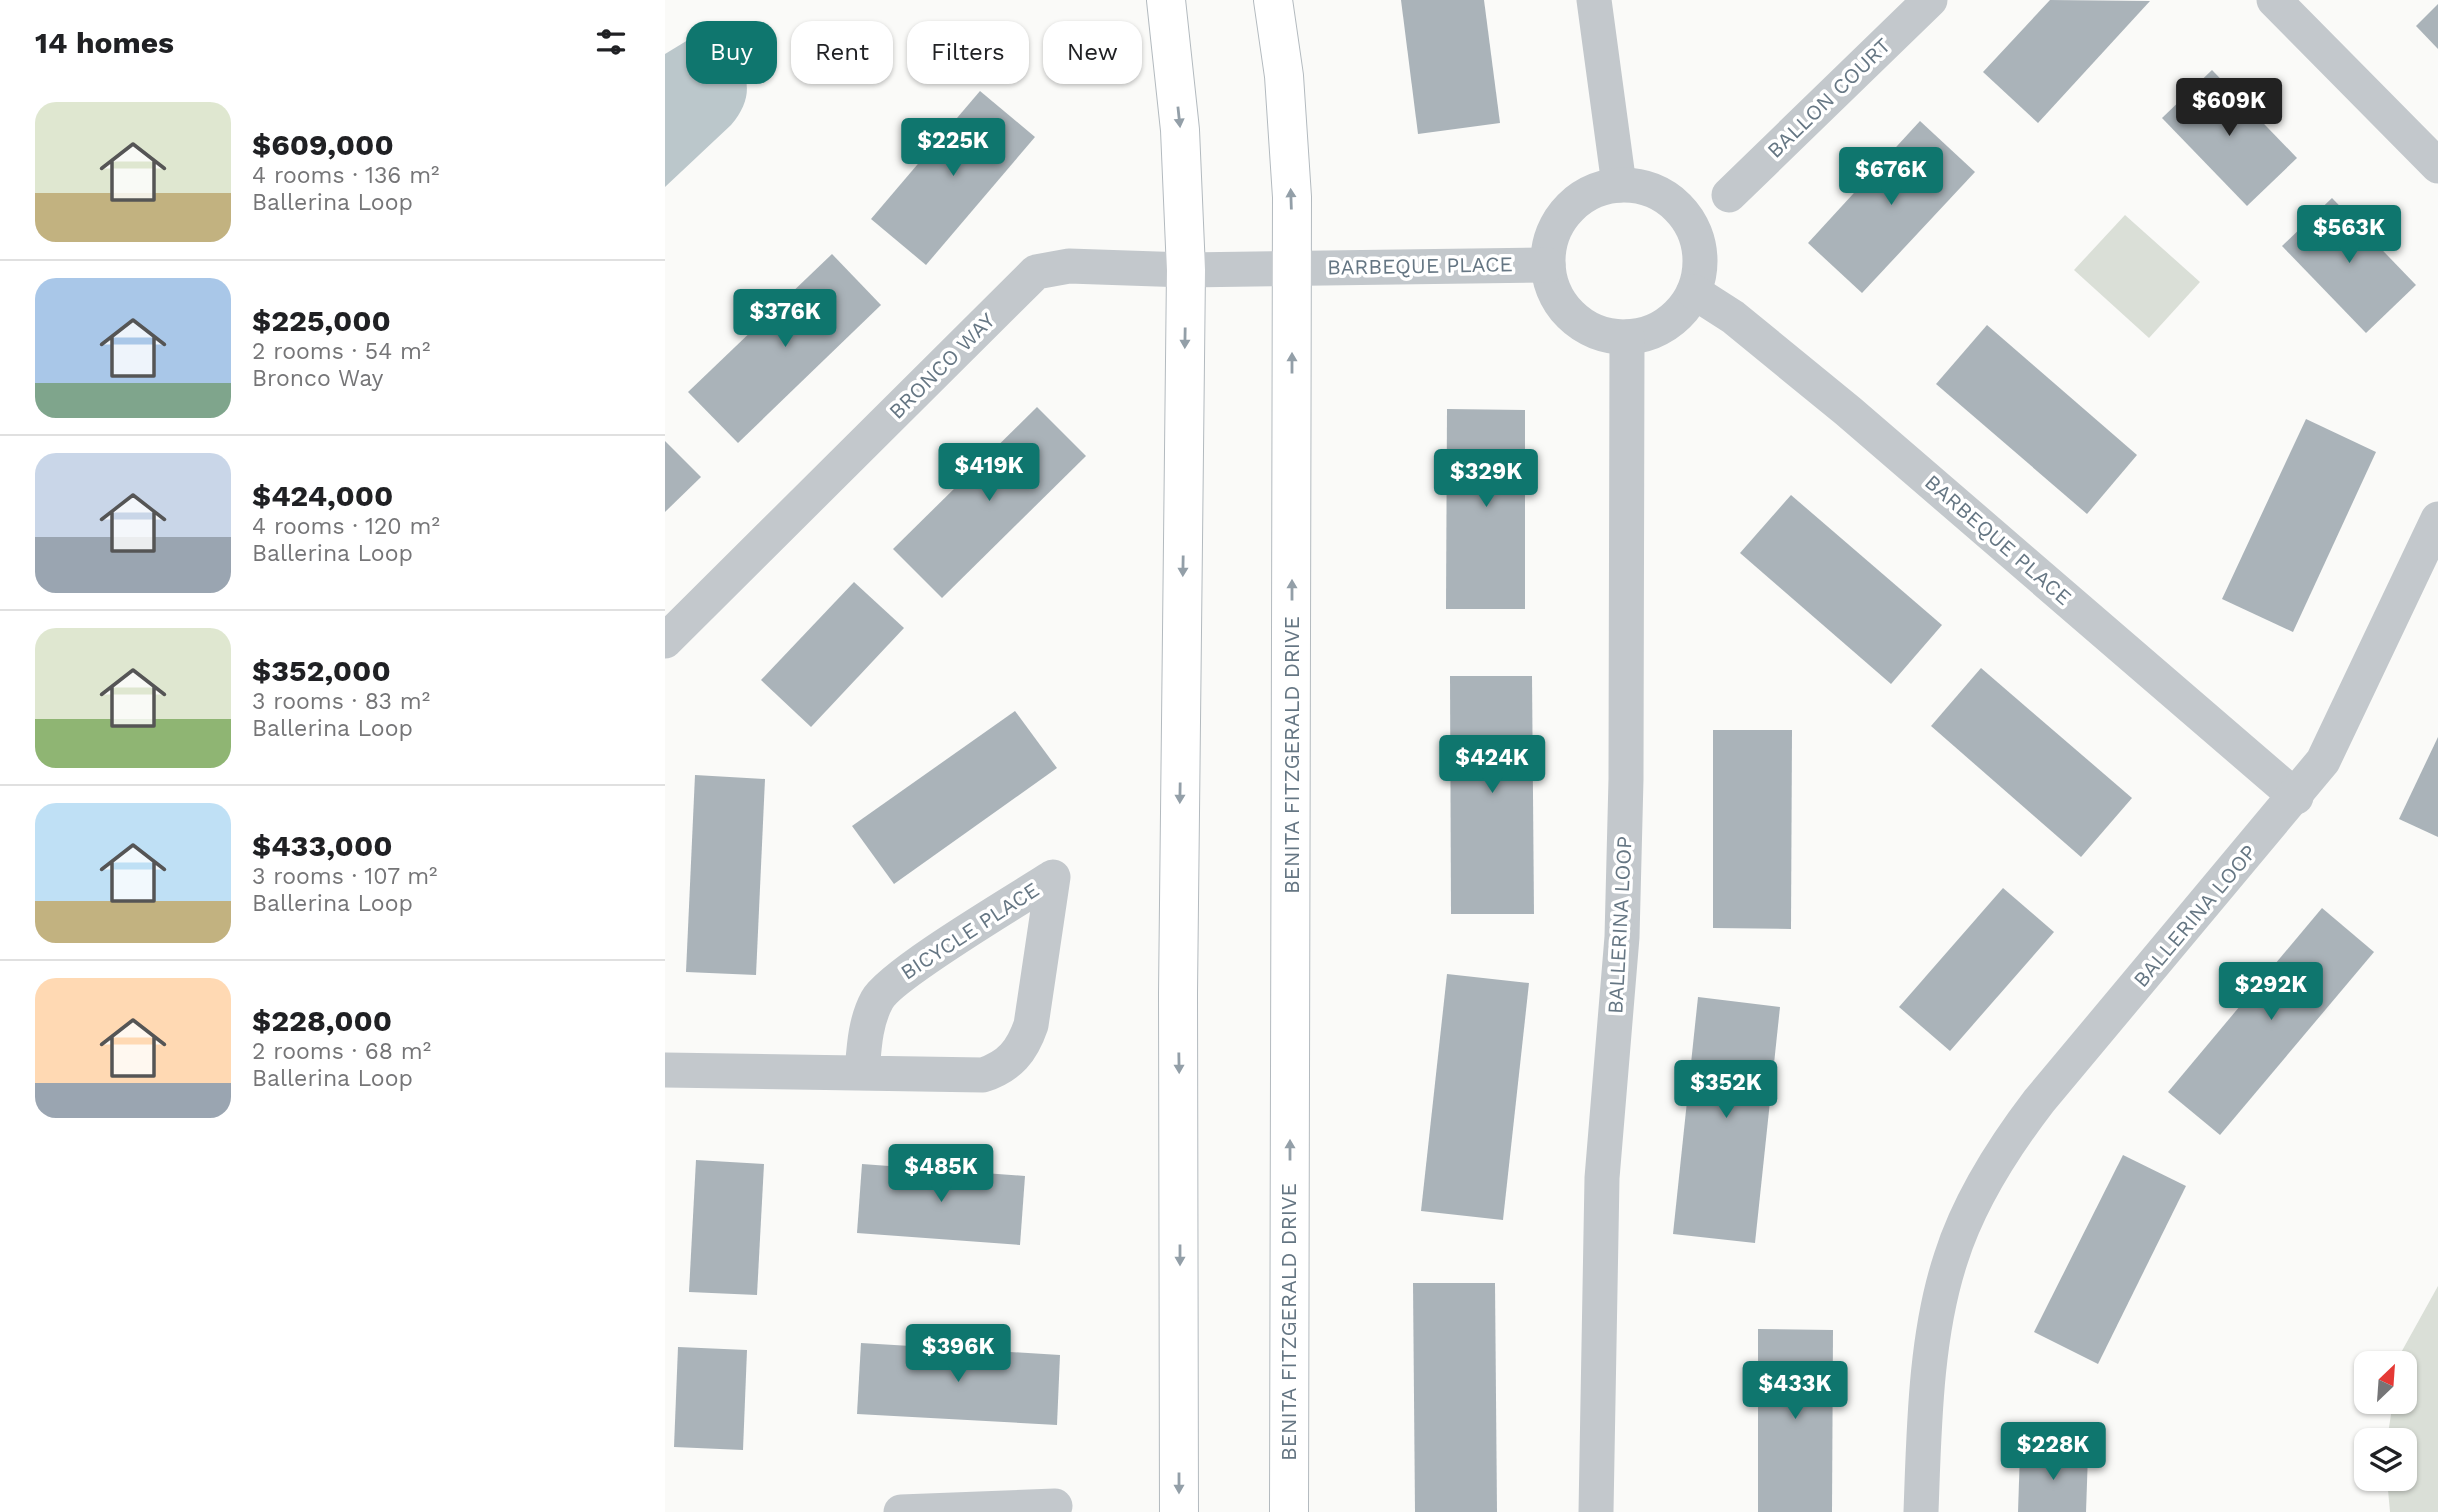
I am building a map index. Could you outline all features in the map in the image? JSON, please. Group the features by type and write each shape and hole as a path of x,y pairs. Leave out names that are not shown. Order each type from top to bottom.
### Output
{"main road":[{"path":"1166,0 1180,130 1186,270 1178,994 1179,1512"},
{"name":"BENITA FITZGERALD DRIVE","path":"1273,0 1284,76 1292,267 1289,1512"}],"street":[{"path":"1594,0 1619,185"},
{"name":"BALLON COURT","path":"1729,195 1930,0"},
{"path":"2273,0 2438,166"},
{"path":"1619,185 1662,195 1680,209 1693,228 1699,248 1700,271 1694,292 1683,310 1668,324 1648,334 1627,337 1604,334 1582,325 1565,309 1553,288 1548,265 1551,241 1560,220 1576,202 1597,191 1619,185"},
{"name":"BRONCO WAY","path":"665,641 1036,272 1069,265 1186,270 1292,267"},
{"name":"BARBEQUE PLACE","path":"1292,267 1548,265"},
{"name":"BARBEQUE PLACE","path":"1694,292 1733,317 1848,411 2296,797"},
{"name":"BALLERINA LOOP","path":"1596,1512 1602,1178 1622,937 1627,337"},
{"name":"BALLERINA LOOP","path":"1921,1512 1929,1377 1939,1311 1950,1260 1978,1195 2016,1130 2039,1101 2296,797 2336,738 2438,519"},
{"name":"BICYCLE PLACE","path":"665,1070 983,1075 1002,1068 1024,1046 1031,1025 1053,877 888,985 871,1014 864,1040 862,1073"},
{"path":"901,1512 1055,1506"}],"shaded area":[{"path":"686,41 686,84 746,84 747,94 742,109 731,125 665,187 665,54"},
{"path":"2125,215 2200,282 2149,338 2074,270"},
{"path":"2438,1286 2438,1512 2390,1512 2388,1491 2417,1491 2417,1428 2389,1428 2391,1414 2417,1414 2417,1351 2402,1351"}],"building":[{"path":"1401,0 1484,0 1500,123 1418,134"},
{"path":"2050,0 2150,1 2038,123 1983,72"},
{"path":"2438,4 2438,49 2416,26"},
{"path":"2212,70 2297,158 2247,206 2162,118"},
{"path":"980,91 1035,137 926,265 871,219"},
{"path":"1920,121 1975,172 1862,293 1808,243"},
{"path":"2332,198 2416,285 2366,333 2282,246"},
{"path":"832,254 881,305 738,443 688,392"},
{"path":"1987,325 2137,455 2087,514 1936,384"},
{"path":"1037,407 1086,456 942,598 893,549"},
{"path":"1447,409 1525,410 1525,609 1446,609"},
{"path":"2306,419 2376,452 2293,632 2222,599"},
{"path":"665,441 701,477 665,512"},
{"path":"1791,495 1942,625 1891,684 1740,553"},
{"path":"854,582 904,628 811,727 761,680"},
{"path":"1981,668 2132,798 2081,857 1931,726"},
{"path":"1450,676 1532,676 1534,914 1451,914"},
{"path":"1015,711 1057,768 894,884 852,826"},
{"path":"1713,730 1792,730 1791,929 1713,928"},
{"path":"2438,737 2438,837 2399,819"},
{"path":"695,775 765,779 756,975 686,972"},
{"path":"2003,888 2054,932 1950,1051 1899,1007"},
{"path":"2322,908 2374,952 2220,1135 2168,1092"},
{"path":"1447,974 1529,983 1503,1220 1421,1211"},
{"path":"1698,997 1780,1007 1755,1243 1673,1234"},
{"path":"2123,1155 2186,1186 2098,1364 2034,1332"},
{"path":"696,1160 764,1164 757,1295 689,1292"},
{"path":"862,1164 1025,1176 1020,1245 857,1233"},
{"path":"1413,1283 1495,1283 1497,1512 1415,1512"},
{"path":"1758,1329 1833,1330 1832,1512 1758,1512"},
{"path":"861,1343 1060,1355 1057,1425 857,1414"},
{"path":"678,1347 747,1350 743,1450 674,1447"},
{"path":"2020,1452 2088,1454 2086,1512 2018,1512"}]}
